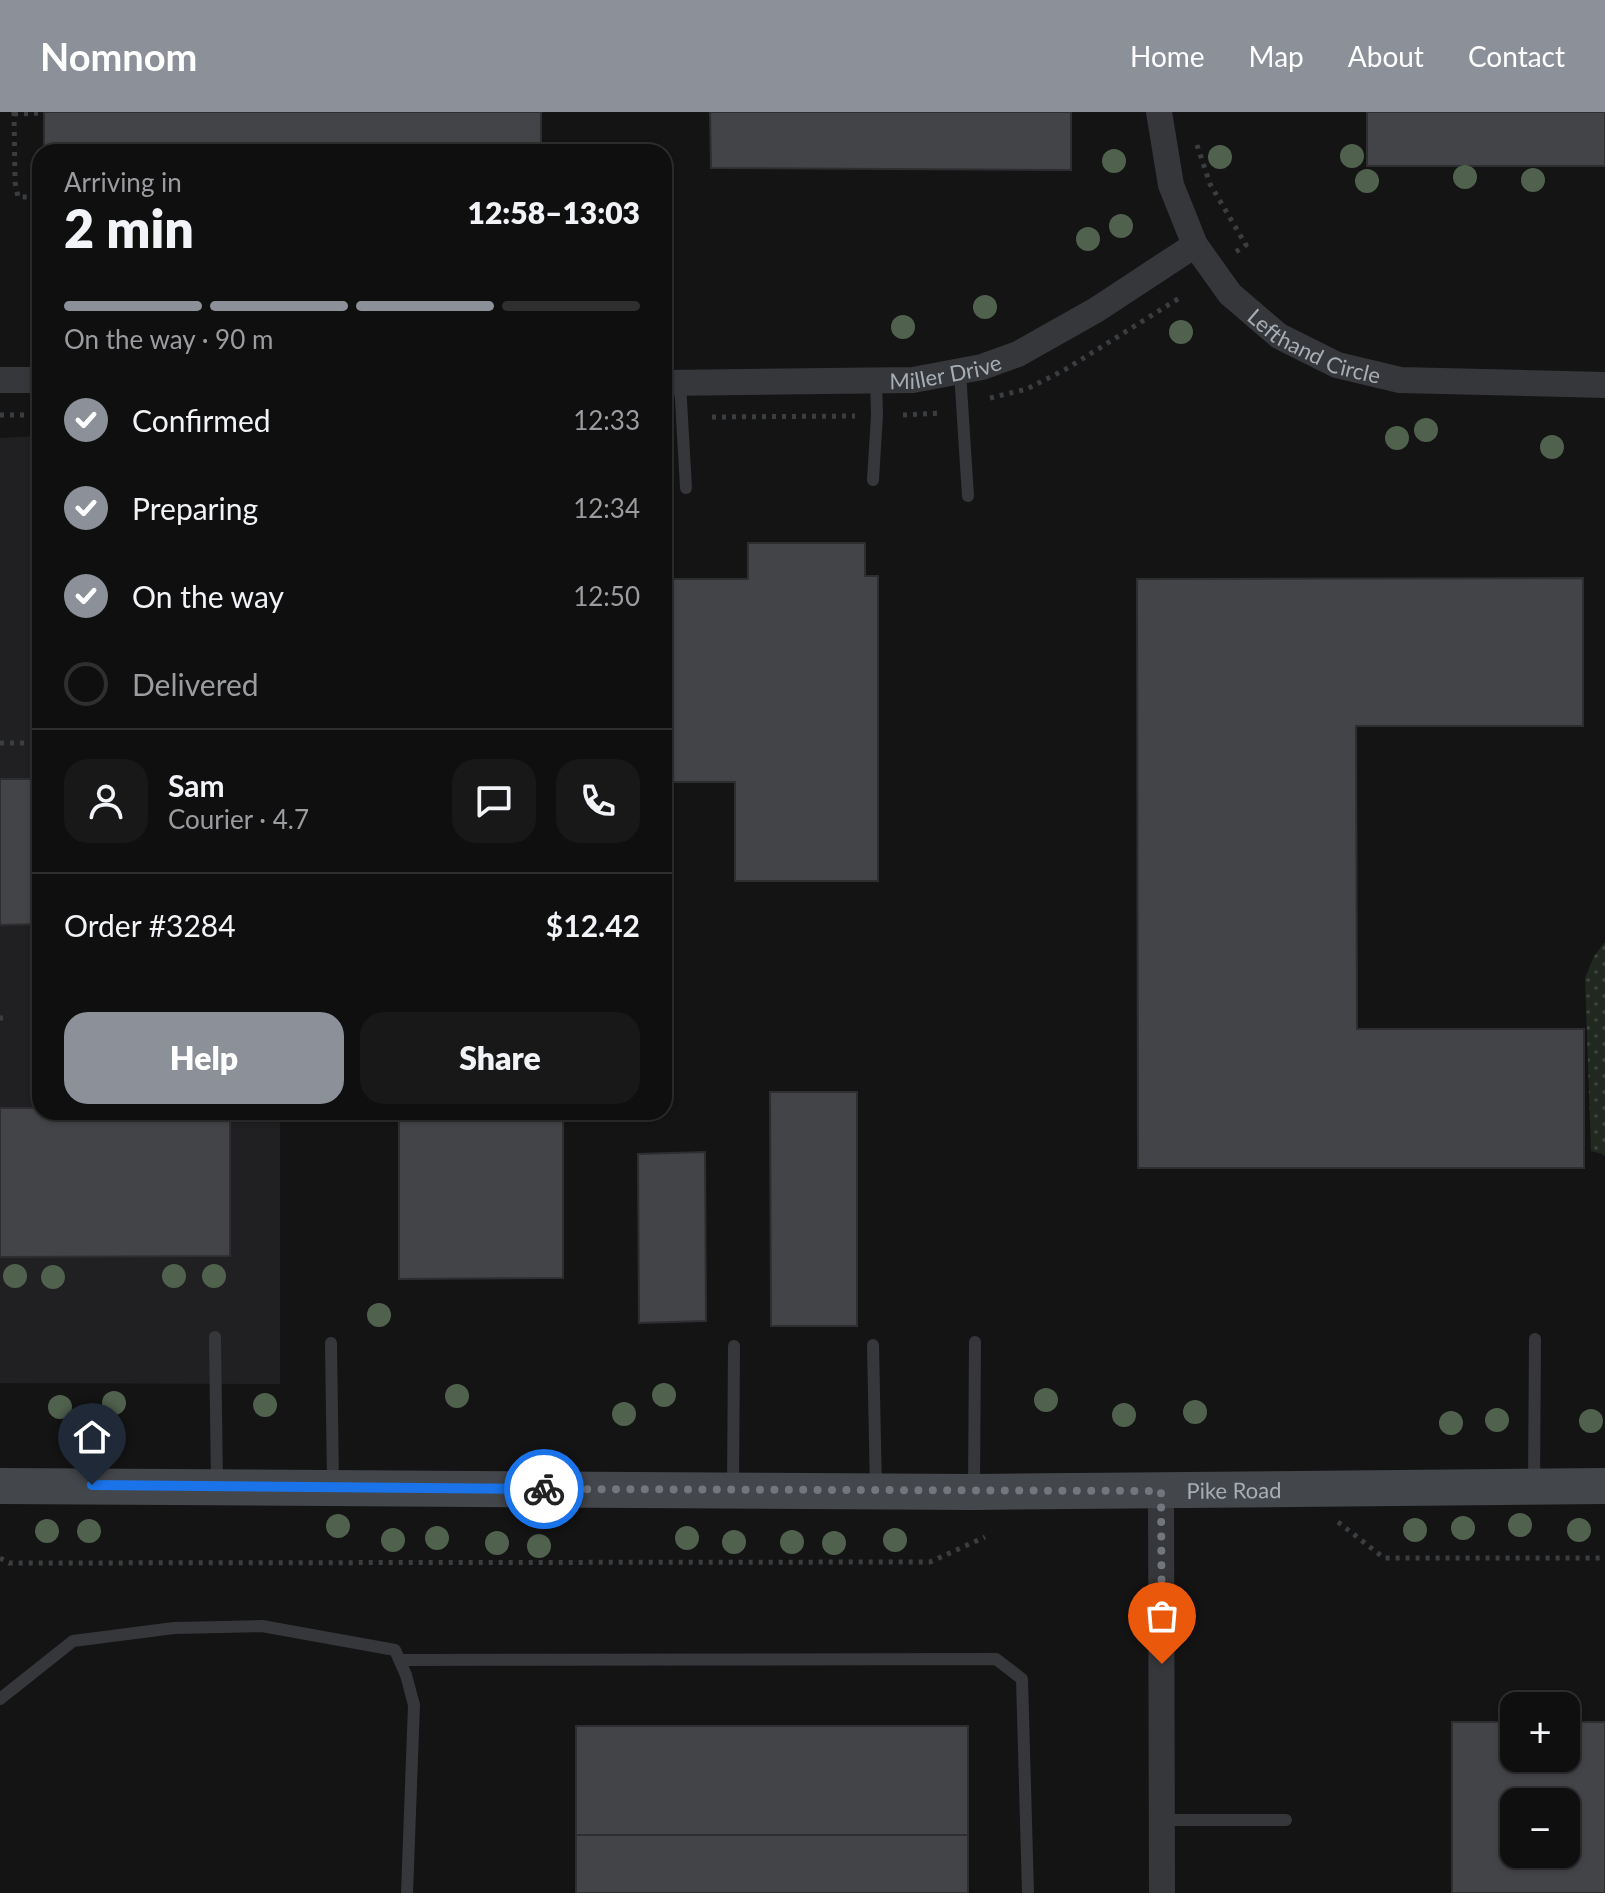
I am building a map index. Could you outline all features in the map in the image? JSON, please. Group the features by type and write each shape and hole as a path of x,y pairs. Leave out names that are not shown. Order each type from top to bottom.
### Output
{"main road":[{"name":"Pike Road","path":"0,1486 876,1492 1605,1486"}],"street":[{"name":"Lefthand Circle","path":"1159,112 1171,185 1195,245 1230,294 1279,336 1337,365 1400,380 1605,385"},
{"name":"Miller Drive","path":"672,383 913,380 982,367 1018,354 1096,310 1195,245"},
{"path":"0,380 32,380"},
{"path":"1161,1491 1162,1893"}],"lane":[{"path":"960,372 968,496"},
{"path":"873,480 876,380"},
{"path":"672,383 686,488"},
{"path":"215,1337 217,1486"},
{"path":"1534,1487 1535,1339"},
{"path":"974,1492 975,1342"},
{"path":"331,1343 333,1487"},
{"path":"873,1345 876,1492"},
{"path":"733,1490 734,1346"},
{"path":"0,1699 73,1641 174,1628 262,1626 395,1650 414,1705 407,1893"},
{"path":"400,1660 996,1659 1022,1679 1028,1893"},
{"path":"1162,1820 1286,1820"}],"path":[{"path":"32,197 18,197 14,113 44,113"},
{"path":"1194,134 1210,184 1246,245 1234,254"},
{"path":"0,415 32,415"},
{"path":"712,417 860,416"},
{"path":"0,743 32,743"},
{"path":"1333,1518 1384,1558 1605,1558"},
{"path":"0,1558 9,1563 930,1562 985,1537"}],"shaded area":[{"path":"32,436 32,1120 280,1120 280,1384 0,1383 0,438"},
{"path":"1605,942 1605,1155 1591,1151 1585,978 1594,956"}],"building":[{"path":"44,112 541,112 541,144 44,144"},
{"path":"710,112 1071,112 1071,170 711,168"},
{"path":"1367,112 1605,112 1605,166 1367,166"},
{"path":"748,543 865,543 865,576 878,576 878,881 735,881 735,782 672,782 672,579 748,579"},
{"path":"1583,578 1583,726 1356,726 1357,1029 1584,1029 1584,1168 1138,1168 1137,579"},
{"path":"0,779 32,779 32,924 0,925"},
{"path":"770,1092 857,1092 857,1326 771,1326"},
{"path":"0,1108 32,1108 32,1120 230,1120 230,1256 0,1257"},
{"path":"399,1120 563,1120 563,1278 399,1279"},
{"path":"705,1152 706,1321 639,1323 638,1154"},
{"path":"1452,1722 1500,1722 1500,1772 1580,1772 1580,1722 1605,1722 1605,1893 1452,1893"},
{"path":"576,1726 968,1726 968,1835 576,1835"},
{"path":"576,1835 968,1835 968,1893 576,1893"}],"way so far":[{"path":"544,1489 1161,1491 1162,1664"}],"route":[{"path":"92,1485 544,1489"}]}
